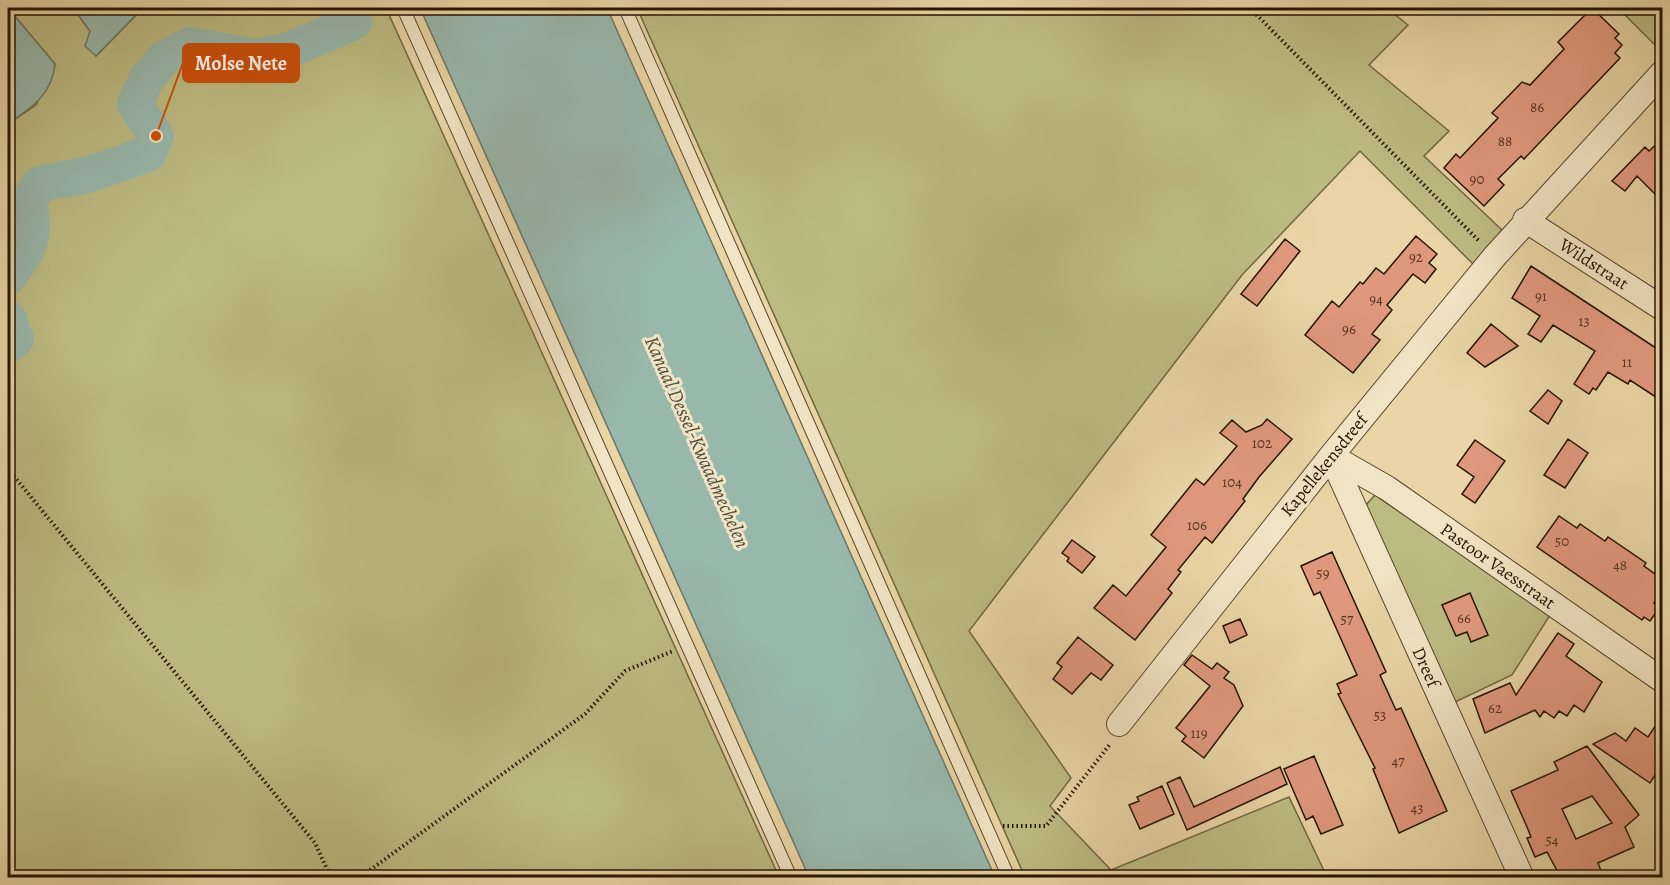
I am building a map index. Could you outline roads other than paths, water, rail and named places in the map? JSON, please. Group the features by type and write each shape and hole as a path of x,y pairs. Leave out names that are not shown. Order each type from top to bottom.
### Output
{"street":[{"name":"Kapellekensdreef","path":"1119,724 1331,456 1525,220 1662,73"},
{"name":"Wildstraat","path":"1525,220 1662,308"},
{"name":"Pastoor Vaesstraat","path":"1331,456 1387,488 1662,680"},
{"name":"Dreef","path":"1331,456 1521,878"}],"lane":[{"path":"403,8 791,878"},
{"path":"625,8 1009,878"}],"water":[{"path":"8,8 55,64 50,84 39,100 8,124"},
{"path":"73,8 143,8 96,56 85,46 90,31"},
{"name":"Kanaal Dessel-Kwaadmechelen","path":"420,8 607,8 995,877 809,877"}],"waterway":[{"path":"8,277 22,259 29,242 32,225 29,202 39,184 87,175 148,154 156,136 135,104 147,78 163,59 189,45 256,57 287,51 354,22"},
{"path":"8,318 16,339 8,345"}],"place":[{"name":"Molse Nete","path":"156,136"}]}
